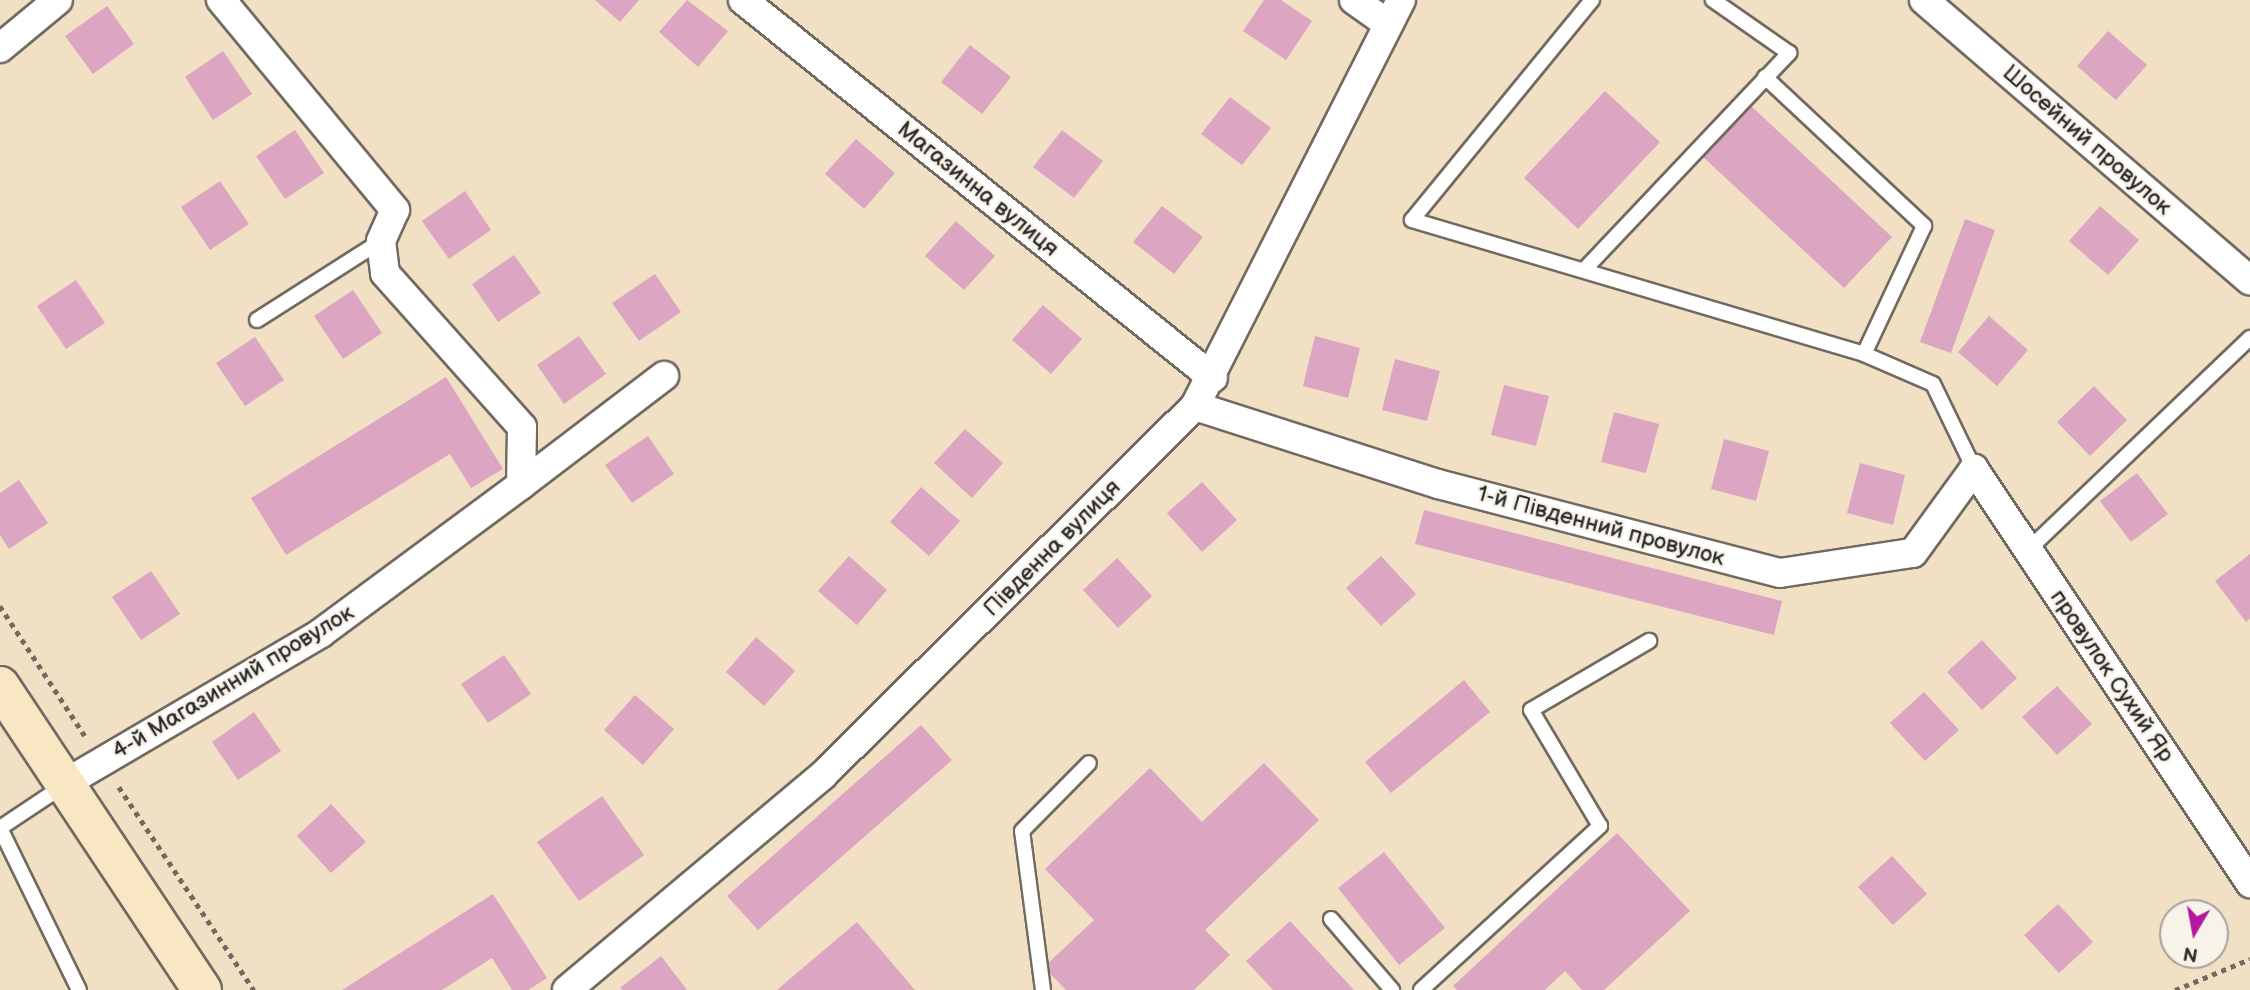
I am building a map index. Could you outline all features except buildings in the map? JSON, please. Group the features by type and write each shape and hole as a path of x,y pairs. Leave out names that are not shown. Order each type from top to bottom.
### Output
{"main road":[{"path":"0,686 56,791 175,990"},
{"path":"0,726 56,791 202,990"}],"street":[{"path":"0,48 58,0"},
{"path":"221,0 395,210 381,241 385,273 522,426 521,485"},
{"name":"Магазинна вулиця","path":"743,0 1213,378"},
{"path":"1354,0 1394,12"},
{"name":"Шосейний провулок","path":"1924,0 2250,280"},
{"name":"Південна вулиця","path":"567,990 823,775 1195,406 1213,378 1394,12"},
{"name":"4-й Магазинний провулок","path":"56,791 321,633 664,376"},
{"name":"1-й Південний провулок","path":"1195,406 1438,484 1780,573 1913,553 1973,469"},
{"name":"провулок Сухий Яр","path":"1973,469 2250,883"}],"lane":[{"path":"1592,0 1412,220 1864,354 1933,383 1973,469"},
{"path":"1584,270 1789,53 1713,0"},
{"path":"1765,77 1924,226 1864,354"},
{"path":"257,320 381,241"},
{"path":"2028,550 2250,338"},
{"path":"1421,990 1600,826 1531,710 1648,641"},
{"path":"1043,990 1022,831 1089,763"},
{"path":"56,791 0,828 79,990"},
{"path":"1331,919 1392,990"}],"path":[{"path":"0,606 254,990"},
{"path":"2175,990 2250,959"}]}
